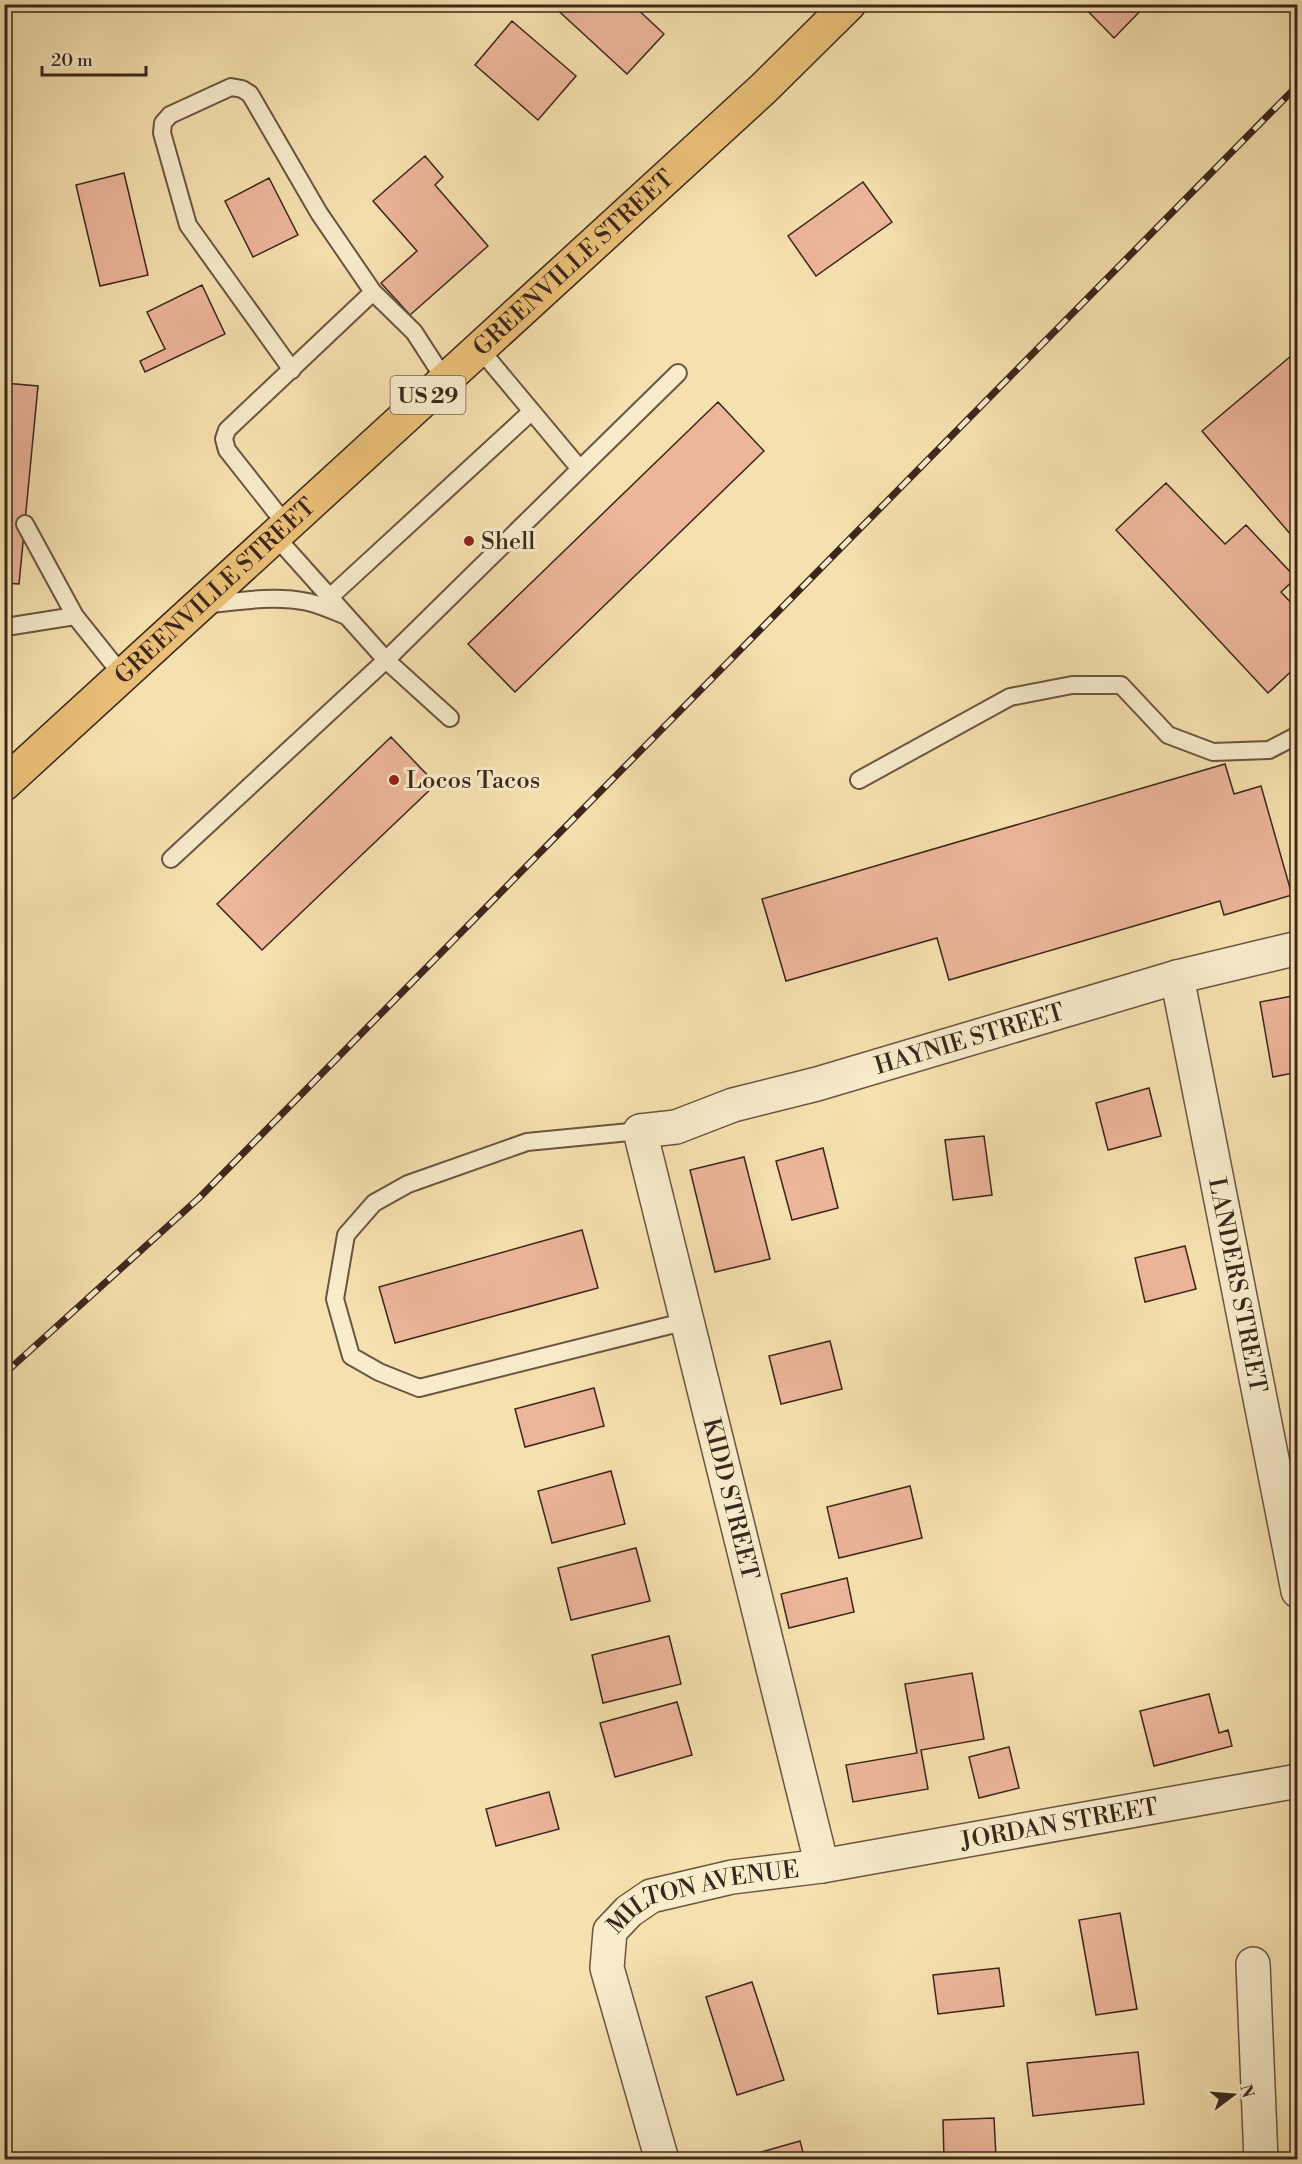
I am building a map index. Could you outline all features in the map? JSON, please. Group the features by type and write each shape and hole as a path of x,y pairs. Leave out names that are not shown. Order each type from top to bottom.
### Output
{"main road":[{"name":"GREENVILLE STREET","path":"4,784 755,97 849,4"}],"street":[{"name":"HAYNIE STREET","path":"640,1131 676,1127 734,1105 817,1084 1177,977 1298,948"},
{"name":"LANDERS STREET","path":"1177,977 1298,1591"},
{"name":"KIDD STREET","path":"640,1131 822,1866"},
{"name":"JORDAN STREET","path":"822,1866 1298,1781"},
{"name":"MILTON AVENUE","path":"662,2160 608,1968 609,1931 629,1911 651,1896 732,1877 822,1866"},
{"path":"1253,1964 1261,2160"}],"lane":[{"path":"292,370 188,225 162,133 163,123 170,115 231,87 242,88 250,94 319,213 373,292 414,332 445,380"},
{"path":"373,292 227,430 224,440 227,450 281,532 330,597 386,660 450,718"},
{"path":"479,348 580,469"},
{"path":"171,859 386,660 678,373"},
{"path":"330,597 531,412"},
{"path":"25,524 75,616 123,676"},
{"path":"201,606 249,599 288,599 311,603 346,615"},
{"path":"4,625 12,626 75,616"},
{"path":"859,780 1010,697 1072,685 1121,685 1167,735 1213,752 1269,750 1298,735"},
{"path":"640,1131 527,1142 408,1184 374,1203 346,1235 335,1299 351,1356 379,1372 419,1388 687,1321"}],"building":[{"path":"551,4 632,4 664,34 627,74"},
{"path":"1081,4 1147,4 1114,38"},
{"path":"512,21 576,76 538,120 475,65"},
{"path":"425,156 443,177 435,185 488,246 410,315 381,283 417,251 373,201"},
{"path":"124,173 148,275 100,286 76,185"},
{"path":"269,178 298,235 253,257 225,201"},
{"path":"863,182 892,222 816,276 788,236"},
{"path":"202,285 225,334 145,372 140,361 165,349 147,312"},
{"path":"1298,350 1298,543 1202,431"},
{"path":"4,383 38,386 19,584 4,583"},
{"path":"718,402 764,451 515,692 468,644"},
{"path":"1166,483 1225,544 1246,525 1296,578 1281,592 1298,610 1298,665 1268,693 1116,530"},
{"path":"391,737 436,784 262,950 217,904"},
{"path":"1225,764 1234,794 1261,786 1292,895 1224,915 1220,901 949,980 937,938 786,981 762,899"},
{"path":"1298,995 1298,1072 1273,1077 1260,1002"},
{"path":"1149,1088 1161,1136 1108,1150 1096,1103"},
{"path":"984,1136 992,1195 953,1200 945,1140"},
{"path":"823,1148 838,1208 792,1220 776,1161"},
{"path":"744,1157 770,1259 715,1272 690,1170"},
{"path":"582,1230 598,1288 395,1343 379,1287"},
{"path":"1185,1246 1196,1289 1145,1302 1135,1258"},
{"path":"830,1341 842,1389 781,1404 769,1356"},
{"path":"594,1388 604,1426 525,1447 515,1409"},
{"path":"611,1471 625,1524 552,1543 538,1491"},
{"path":"910,1486 922,1538 839,1558 827,1507"},
{"path":"636,1548 650,1601 571,1620 558,1568"},
{"path":"847,1578 854,1612 789,1628 781,1594"},
{"path":"669,1636 681,1684 603,1703 592,1655"},
{"path":"972,1673 984,1739 921,1750 928,1789 853,1802 846,1765 917,1753 905,1684"},
{"path":"1209,1694 1219,1733 1228,1730 1232,1746 1154,1766 1140,1711"},
{"path":"677,1702 692,1755 615,1777 600,1723"},
{"path":"1009,1747 1019,1788 979,1798 969,1757"},
{"path":"549,1792 559,1829 496,1846 486,1809"},
{"path":"1120,1913 1137,2009 1096,2015 1079,1920"},
{"path":"999,1968 1004,2006 938,2014 933,1975"},
{"path":"752,1982 784,2080 737,2095 706,1997"},
{"path":"1138,2052 1144,2104 1033,2116 1027,2063"},
{"path":"994,2118 996,2158 1005,2157 1005,2160 944,2160 943,2120"},
{"path":"800,2141 805,2160 753,2160 751,2155"}],"railway":[{"path":"4,1374 199,1198 1298,85"}],"place":[{"name":"Shell","path":"469,541"},
{"name":"Locos Tacos","path":"394,780"}]}
